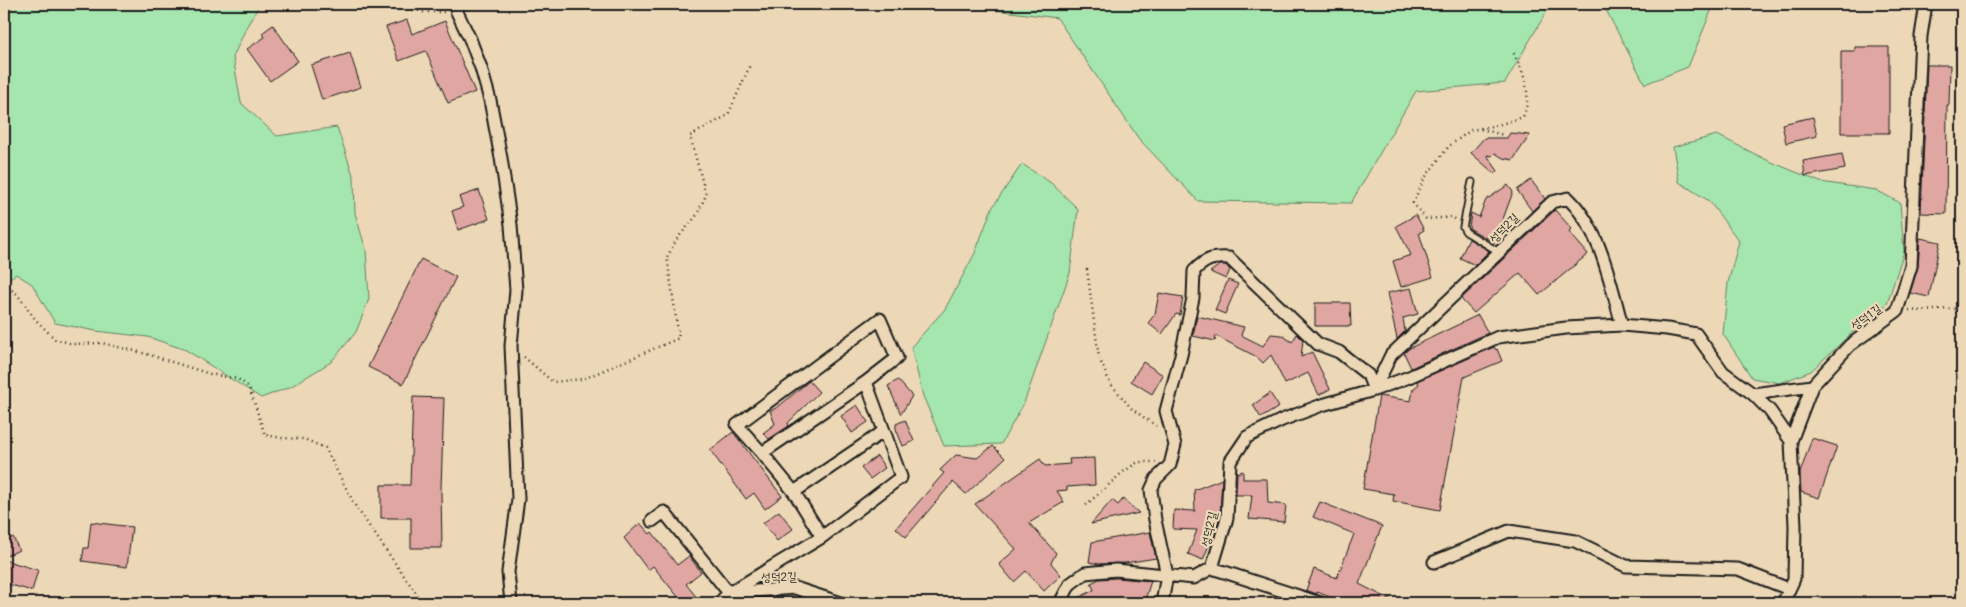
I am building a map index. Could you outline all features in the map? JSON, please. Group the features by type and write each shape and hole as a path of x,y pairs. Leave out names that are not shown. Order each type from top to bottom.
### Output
{"street":[{"name":"성덕1길","path":"1783,603 1794,579 1795,526 1791,441 1812,386 1850,346 1897,311 1912,266 1921,36 1926,4"},
{"path":"456,10 481,68 501,158 511,225 516,290 511,346 518,499 508,572 511,603"},
{"name":"성덕2길","path":"1374,390 1391,355 1552,202 1568,198 1578,208 1592,232 1622,325"},
{"path":"1162,603 1167,575 1154,520 1150,490 1156,478 1170,465 1175,445 1166,411 1181,355 1193,298 1194,271 1203,262 1214,257 1229,258 1318,344 1339,352 1368,375 1374,390"},
{"path":"762,453 866,382 897,358 880,319 736,425 794,492 822,537"},
{"name":"성덕2길","path":"1212,568 1222,542 1227,518 1230,462 1247,437 1282,420 1322,405 1374,390 1498,337 1566,328 1622,325 1696,334 1723,372 1753,394 1770,411 1791,441"},
{"path":"719,603 729,593 822,537 900,477 866,382"},
{"path":"1753,394 1812,386"},
{"path":"794,492 884,431"},
{"path":"652,521 664,512 729,593"},
{"path":"1434,562 1509,531 1575,541 1626,566 1738,570 1789,589"},
{"path":"1060,603 1070,584 1085,573 1116,570 1194,578 1212,568 1320,603"},
{"name":"성덕2길","path":"729,593 795,588 841,603"}],"lane":[{"path":"1472,182 1463,227 1466,232 1499,252"}],"path":[{"path":"394,4 423,12 440,13 456,10"},
{"path":"1463,227 1453,216 1426,219 1413,203 1424,179 1449,146 1471,130 1523,117 1528,103 1524,77 1513,52"},
{"path":"511,346 553,382 583,380 679,338 667,257 678,239 697,216 706,195 690,136 728,115 751,63"},
{"path":"1479,129 1504,135"},
{"path":"1087,269 1099,358 1110,383 1132,409 1154,425 1175,445"},
{"path":"4,284 17,294 35,319 55,339 73,344 102,343 147,354 210,374 238,379 249,387 265,435 304,439 325,448 356,507 418,596 428,603"},
{"path":"1897,311 1962,308"},
{"path":"1086,505 1123,472 1138,462 1154,461 1170,465"}],"green space":[{"path":"4,4 260,4 247,26 233,57 241,103 277,136 337,127 354,178 355,213 366,250 369,299 356,332 331,362 290,387 261,398 186,350 148,337 96,331 55,323 32,284 16,274 4,282"},
{"path":"950,4 1551,4 1505,83 1416,91 1351,203 1198,201 1139,139 1057,18"},
{"path":"1580,4 1714,4 1688,67 1645,84 1606,10"},
{"path":"1717,135 1769,161 1820,182 1876,190 1900,203 1904,251 1887,304 1811,371 1780,383 1752,378 1723,334 1728,283 1739,241 1709,201 1679,182 1673,147"},
{"path":"1022,164 1051,183 1078,209 1070,273 1024,403 1001,444 944,446 923,396 911,347 945,309 975,253 992,208"}],"building":[{"path":"407,20 412,34 445,21 475,92 448,103 426,51 399,61 386,27"},
{"path":"273,25 298,61 270,81 247,49 265,37 262,33"},
{"path":"1855,47 1889,47 1889,133 1841,133 1841,51 1855,51"},
{"path":"350,53 361,87 322,100 311,65"},
{"path":"1927,65 1950,65 1949,105 1947,105 1946,214 1921,213"},
{"path":"1813,117 1817,136 1786,143 1782,124"},
{"path":"1510,133 1530,135 1513,160 1503,158 1495,153 1492,156 1487,155 1498,171 1495,174 1471,153 1484,138 1507,138"},
{"path":"1842,154 1845,169 1805,176 1803,161"},
{"path":"1531,180 1545,199 1532,211 1517,190"},
{"path":"1508,185 1513,192 1494,243 1469,228 1471,213 1479,217 1486,200"},
{"path":"479,190 489,219 458,230 452,211 463,207 459,197"},
{"path":"1555,210 1572,229 1569,232 1588,254 1539,295 1520,273 1474,313 1461,299"},
{"path":"1416,215 1424,230 1419,233 1433,277 1401,287 1393,261 1411,255 1396,226"},
{"path":"1920,238 1940,242 1929,297 1910,293 1918,267"},
{"path":"1469,239 1489,251 1475,265 1460,258"},
{"path":"421,259 456,277 403,384 368,367"},
{"path":"1220,265 1226,265 1230,270 1226,279 1210,272"},
{"path":"1228,280 1238,284 1225,314 1215,310"},
{"path":"1411,288 1418,314 1403,318 1405,331 1397,339 1387,293"},
{"path":"1159,293 1183,297 1180,315 1176,314 1162,334 1148,323 1155,314"},
{"path":"1315,303 1350,303 1351,326 1315,326"},
{"path":"1478,315 1488,333 1411,368 1404,353 1410,348"},
{"path":"1197,316 1244,327 1241,335 1263,346 1271,334 1282,335 1292,342 1297,334 1303,340 1301,357 1312,352 1330,389 1319,395 1308,373 1285,384 1271,355 1263,363 1257,357 1216,336 1215,341 1193,336"},
{"path":"1494,347 1497,349 1502,361 1464,377 1440,510 1393,501 1394,494 1363,489 1379,396 1411,401 1413,389 1419,384 1417,381"},
{"path":"1143,362 1163,375 1152,394 1131,381"},
{"path":"898,380 912,396 901,414 888,386"},
{"path":"809,381 819,392 788,423 789,426 769,439 763,433 775,424 770,411 778,407"},
{"path":"1270,393 1279,407 1261,418 1253,405"},
{"path":"413,397 444,398 441,489 442,548 411,548 411,518 381,518 381,485 410,485"},
{"path":"857,405 868,422 852,433 841,416"},
{"path":"905,420 914,441 903,446 896,429 896,424"},
{"path":"733,432 782,496 765,509 754,493 746,499 710,450"},
{"path":"1812,438 1837,446 1819,498 1801,492 1800,473"},
{"path":"993,446 1005,458 966,494 953,482 906,537 896,528 944,473 940,470 956,455 977,458"},
{"path":"877,456 885,468 870,479 861,468"},
{"path":"1094,458 1095,485 1067,487 1067,490 1057,491 1064,502 1029,523 1056,553 1051,563 1061,575 1044,591 1026,571 1014,582 999,564 1016,549 975,504 1040,459 1045,466 1070,464 1069,459"},
{"path":"1243,471 1243,479 1267,479 1268,503 1286,505 1284,522 1249,519 1252,495 1236,495 1237,473"},
{"path":"1222,479 1220,517 1203,560 1188,554 1197,530 1173,529 1174,510 1195,511 1194,490"},
{"path":"1123,499 1139,513 1091,524 1112,500 1118,505"},
{"path":"1320,502 1382,526 1359,584 1397,603 1345,603 1317,592 1317,594 1306,590 1314,569 1337,578 1354,534 1313,517"},
{"path":"779,511 793,529 777,541 763,523"},
{"path":"91,522 132,527 127,567 82,561 84,548 88,548"},
{"path":"640,523 650,534 652,532 677,565 689,556 701,572 686,584 701,603 683,603 653,566 648,570 624,538"},
{"path":"1150,532 1156,558 1125,563 1099,564 1089,562 1092,542"},
{"path":"13,537 19,550 4,557 4,542"},
{"path":"4,560 38,570 32,591 4,583"},
{"path":"1116,578 1151,581 1144,603 1068,603 1094,590 1091,583 1099,579"}]}
